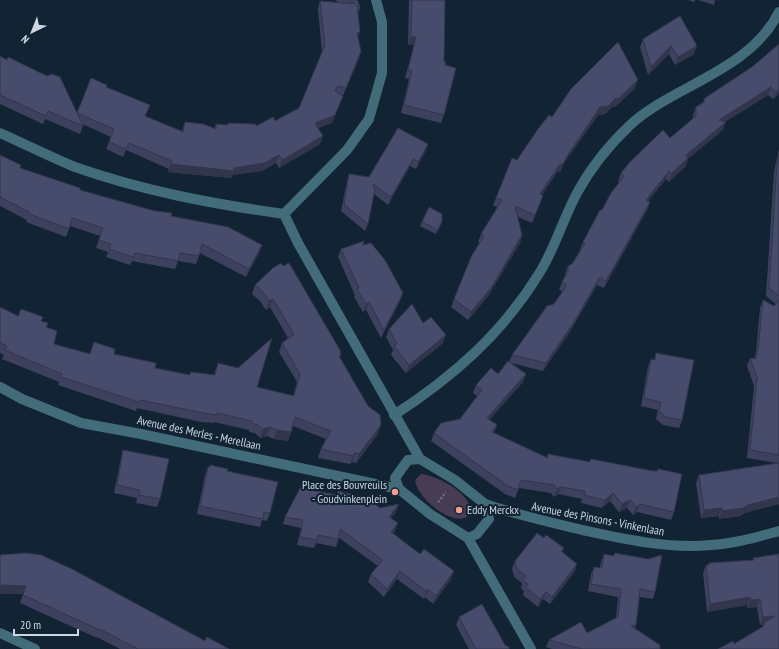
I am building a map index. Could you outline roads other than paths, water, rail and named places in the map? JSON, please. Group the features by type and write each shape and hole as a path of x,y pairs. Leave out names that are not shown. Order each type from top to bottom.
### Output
{"street":[{"path":"284,214 347,150 369,119 382,73 382,22 376,0"},
{"path":"394,415 428,392 468,360 514,311 540,272 577,192 606,151 630,126 655,106 713,75 733,61 756,42 779,12"},
{"path":"0,133 75,166 148,190 215,204 284,214"},
{"path":"284,214 298,243 420,459 454,480 485,504 488,519 477,534 468,538"},
{"name":"Avenue des Merles - Merellaan","path":"0,387 22,399 81,423 157,437 399,489"},
{"path":"420,459 408,460 395,478 399,489 430,514 468,538 531,649"},
{"name":"Avenue des Pinsons - Vinkenlaan","path":"485,504 523,516 614,537 666,546 712,545 751,539 779,531"},
{"path":"0,633 35,649"}],"place":[{"name":"Place des Bouvreuils - Goudvinkenplein","path":"395,492"},
{"name":"Eddy Merckx","path":"459,510"}]}
